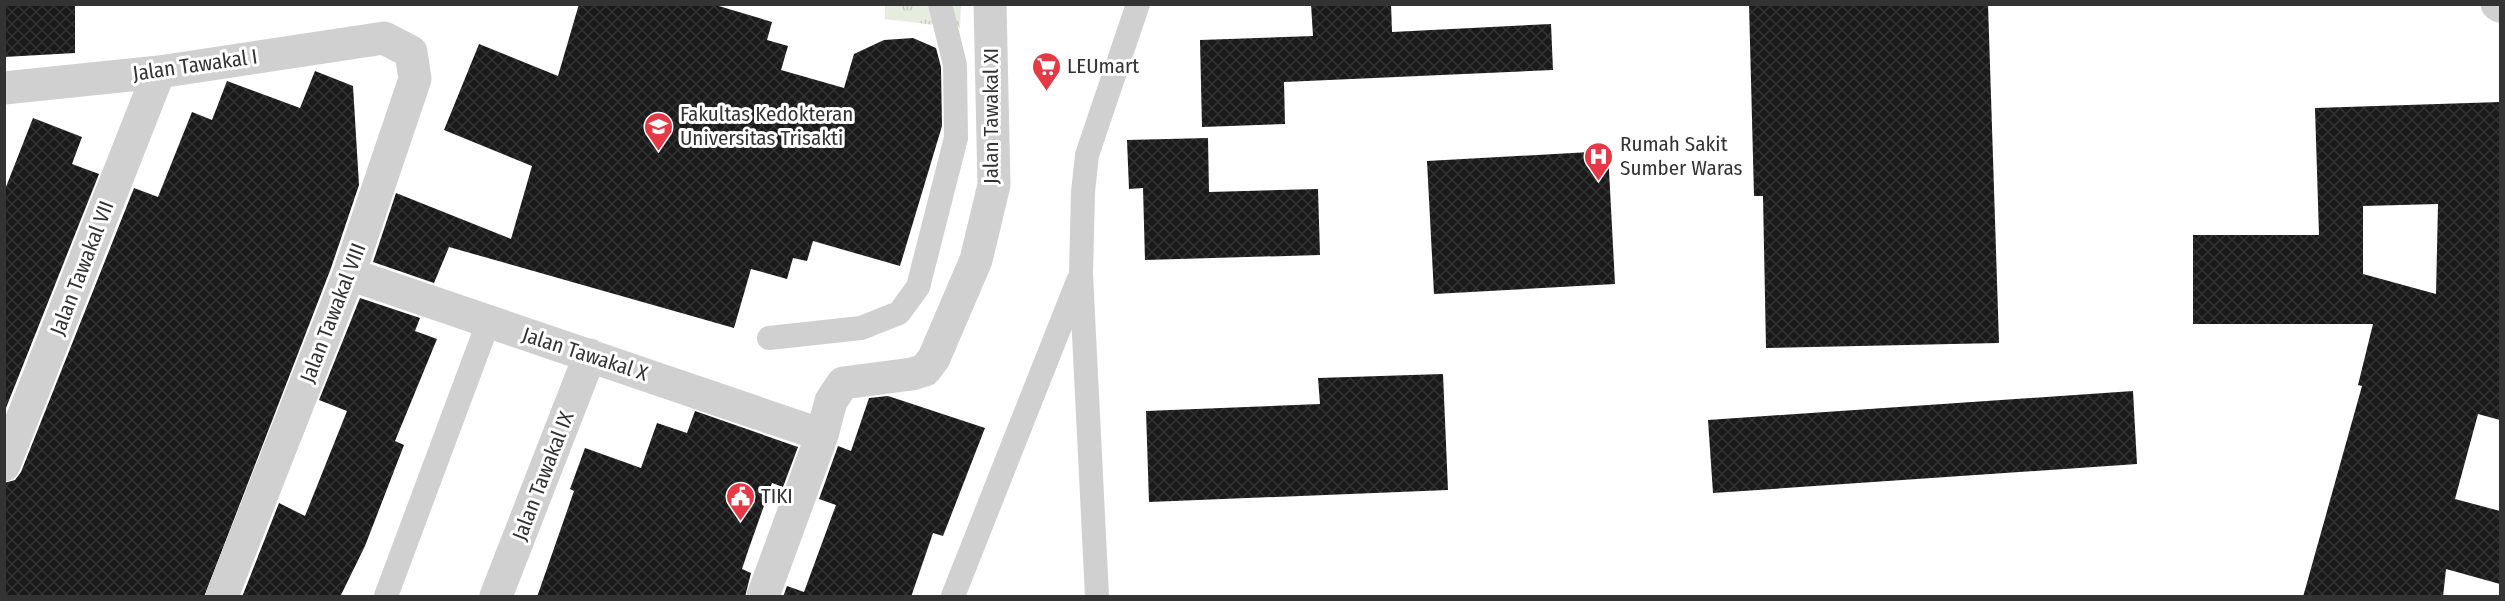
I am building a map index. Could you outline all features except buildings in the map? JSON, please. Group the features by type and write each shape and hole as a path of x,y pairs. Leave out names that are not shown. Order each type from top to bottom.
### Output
{"street":[{"name":"Jalan Tawakal XI","path":"763,597 822,435 831,401 843,382 912,374 925,370 934,358 976,260 994,185 990,4"},
{"name":"Jalan Tawakal I","path":"4,87 159,72 384,38"},
{"name":"Jalan Tawakal VIII","path":"222,597 349,274 415,79 411,52 384,38"},
{"name":"Jalan Tawakal VII","path":"4,465 159,72"},
{"name":"Jalan Tawakal X","path":"349,274 822,435"},
{"name":"Jalan Tawakal IX","path":"496,597 590,355"}],"lane":[{"path":"769,338 861,328 899,313 918,287 956,138 955,65 940,4"},
{"path":"1097,597 1081,274 1087,155 1137,4"},
{"path":"953,597 1081,274"},
{"path":"386,597 488,323"}],"green space":[{"path":"885,5 961,5 960,28 885,19"}],"place":[{"name":"LEUmart","path":"1046,92"},
{"name":"Fakultas Kedokteran Universitas Trisakti","path":"659,152"},
{"name":"Rumah Sakit Sumber Waras","path":"1599,182"},
{"name":"TIKI","path":"740,522"}]}
